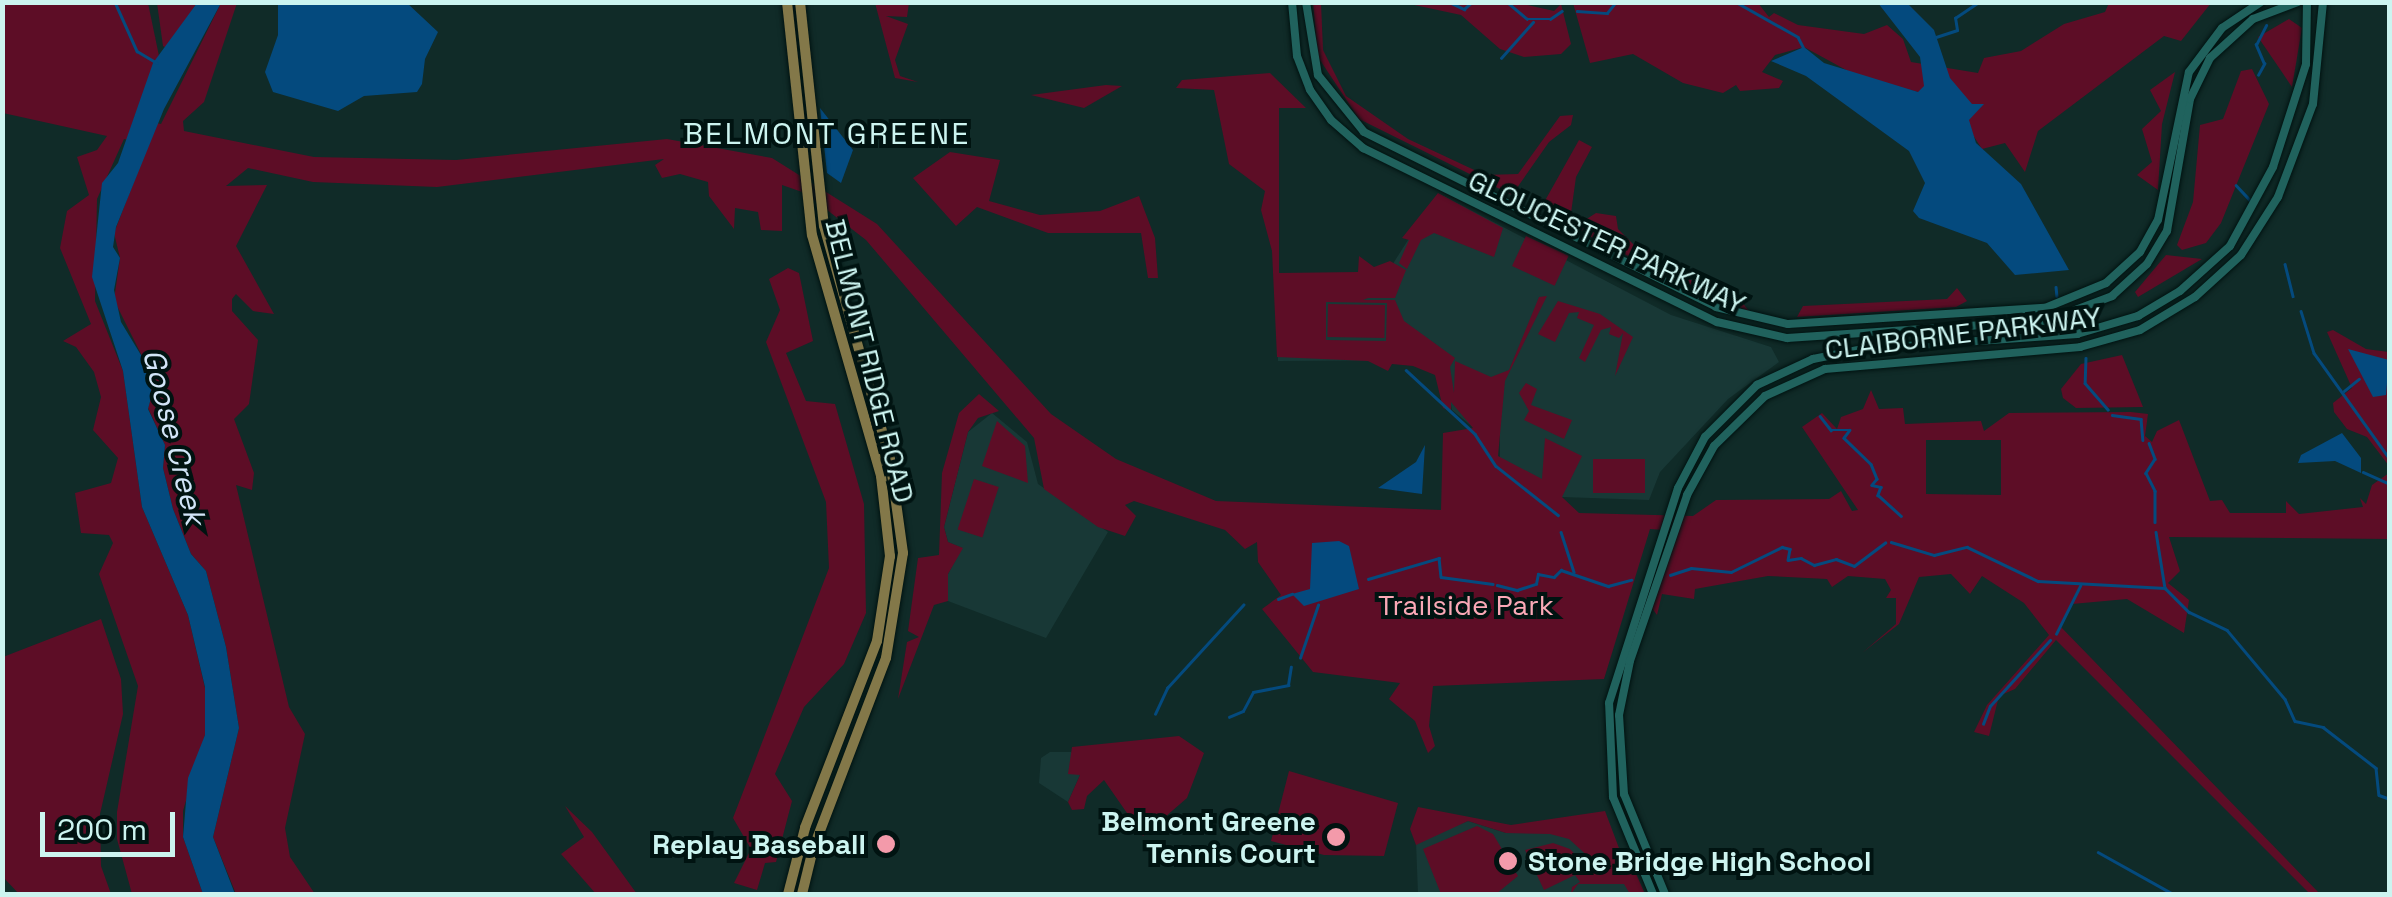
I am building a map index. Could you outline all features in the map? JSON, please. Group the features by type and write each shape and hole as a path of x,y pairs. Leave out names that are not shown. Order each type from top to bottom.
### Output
{"main road":[{"name":"BELMONT RIDGE ROAD","path":"787,2 807,201 831,316 881,476 890,556 876,642 805,828 788,894"},
{"name":"BELMONT RIDGE ROAD","path":"800,2 816,176 896,483 903,566 886,658 818,832 802,894"},
{"name":"GLOUCESTER PARKWAY","path":"1292,2 1297,56 1310,90 1331,120 1363,148 1717,322 1786,338 2046,322 2112,296 2147,264 2167,230 2190,99 2210,58 2253,19 2298,2"},
{"name":"GLOUCESTER PARKWAY","path":"1306,2 1318,75 1364,132 1716,307 1788,324 2045,308 2106,283 2140,252 2158,220 2188,72 2222,28 2262,2"},
{"name":"CLAIBORNE PARKWAY","path":"1653,894 1613,796 1609,703 1678,488 1705,436 1758,385 1813,358 1863,349 2077,334 2138,316 2180,291 2230,246 2274,168 2298,100 2308,2"},
{"name":"CLAIBORNE PARKWAY","path":"1666,894 1624,794 1619,715 1677,524 1714,446 1765,396 1825,369 2080,347 2140,330 2195,297 2241,255 2278,197 2313,104 2324,2"}],"shaded area":[{"path":"1438,193 1671,315 1771,347 1779,362 1728,399 1660,472 1649,500 1562,497 1500,459 1500,436 1474,428 1452,410 1443,360 1278,361 1276,287 1380,284"},
{"path":"992,413 1027,442 1038,484 1108,532 1046,638 948,601 948,574 962,548 948,542 944,527 968,432"},
{"path":"1050,752 1071,752 1080,775 1068,802 1039,783 1041,758"},
{"name":"Stone Bridge High School","path":"1468,821 1506,833 1552,832 1574,839 1643,894 1418,894 1416,842"}],"green space":[{"name":"Trailside Park","path":"2,3 148,3 159,56 134,118 161,124 221,3 237,3 204,102 183,121 184,131 314,157 456,160 667,139 772,158 877,224 1051,414 1116,459 1216,501 1441,510 1443,433 1473,428 1451,402 1451,411 1443,408 1435,375 1413,366 1392,364 1388,371 1368,361 1277,357 1272,251 1261,210 1265,191 1229,164 1214,90 1176,88 1182,80 1270,73 1306,108 1279,108 1279,273 1358,272 1359,256 1374,267 1390,261 1406,270 1395,298 1363,300 1395,300 1404,321 1455,358 1450,367 1454,393 1455,361 1491,377 1509,370 1539,297 1547,296 1505,381 1498,456 1542,479 1545,438 1582,456 1562,497 1579,513 1693,516 1716,500 1829,499 1841,491 1852,511 1858,510 1802,427 1822,413 1837,429 1841,417 1863,409 1871,390 1879,409 1903,408 1905,424 1981,421 1984,431 2009,413 2131,412 2148,414 2145,436 2152,442 2157,431 2179,420 2210,501 2222,500 2230,513 2286,513 2286,501 2299,514 2363,507 2360,498 2366,504 2372,485 2389,473 2389,539 2169,537 2180,571 2168,583 2189,600 2184,633 2127,599 2072,604 2060,626 2320,894 2310,894 2056,640 2015,689 1999,696 1989,736 1974,732 1987,705 2049,635 2024,603 1982,576 1970,594 1951,574 1919,577 1899,624 1862,653 1896,624 1896,598 1886,598 1891,590 1885,579 1848,576 1832,587 1827,579 1768,576 1695,589 1694,599 1662,594 1657,615 1652,608 1677,531 1650,529 1604,679 1433,686 1429,726 1435,746 1428,753 1415,721 1389,699 1400,683 1313,672 1262,609 1281,595 1258,562 1257,542 1245,549 1225,530 1134,501 1125,505 1136,516 1125,536 1098,527 1044,489 1034,438 866,240 805,193 782,185 782,231 761,230 758,212 735,208 734,229 709,196 708,182 680,174 662,178 655,165 664,159 437,187 313,182 248,168 226,186 267,185 236,246 274,314 253,311 236,294 232,299 232,311 258,340 249,404 234,419 254,473 252,490 236,485 289,707 305,734 285,828 290,857 315,894 236,894 213,837 239,728 226,647 206,571 191,554 173,509 163,468 165,445 148,408 152,394 144,360 114,300 120,258 114,233 148,145 124,139 97,199 95,301 123,371 142,507 188,615 205,688 205,735 183,811 183,837 203,894 132,894 117,839 117,812 138,686 99,574 113,543 109,535 81,533 75,493 111,483 118,458 93,430 101,397 94,372 76,347 63,341 91,324 60,248 67,211 89,195 77,157 97,150 107,136 3,113","holes":["1326,302 1387,303 1386,341 1326,340","1926,440 2001,440 2001,495 1926,494"]},
{"path":"157,3 197,3 166,48 163,46"},
{"path":"875,3 909,3 907,17 886,16 908,24 895,60 900,76 918,82 895,78"},
{"path":"1313,3 1321,3 1323,50 1346,96 1408,139 1485,175 1518,174 1560,116 1573,115 1571,125 1549,142 1512,195 1359,119 1318,57"},
{"path":"1405,3 1519,3 1554,11 1561,4 1571,44 1561,54 1524,57 1500,49 1461,15"},
{"path":"1573,3 1758,3 1769,17 1774,13 1798,25 1864,34 1887,25 1903,39 1911,62 1978,73 1984,58 2021,51 2064,24 2105,12 2109,3 2211,3 2181,41 2164,36 2038,131 2025,172 2005,143 1982,149 1969,129 1918,92 1859,77 1804,47 1775,55 1762,72 1783,81 1779,88 1740,91 1736,85 1723,93 1683,83 1633,54 1590,63"},
{"path":"2289,19 2302,28 2292,87 2258,37"},
{"path":"2252,69 2269,104 2221,223 2206,243 2182,250 2177,245 2193,202 2200,125 2223,119 2241,71"},
{"path":"2175,72 2162,124 2158,190 2137,175 2152,162 2142,129 2161,111 2150,90"},
{"path":"1122,86 1084,108 1031,95"},
{"path":"1579,140 1592,147 1576,177 1571,213 1585,220 1596,213 1616,216 1618,229 1636,247 1696,283 1740,300 1750,312 1604,245 1542,206"},
{"path":"950,152 1000,160 989,201 1040,215 1100,211 1139,196 1155,238 1158,278 1148,278 1141,233 1048,233 977,207 956,226 913,178"},
{"path":"1438,193 1503,228 1494,257 1434,233 1421,240 1407,269 1399,263 1409,240 1402,238"},
{"path":"1526,236 1569,256 1555,286 1512,266"},
{"path":"2166,255 2202,259 2138,297 2135,292"},
{"path":"788,268 799,273 813,341 786,353 806,401 835,404 864,504 866,613 844,664 804,707 775,774 792,801 776,862 765,863 757,890 734,883 751,849 733,818 829,568 826,502 766,342 780,310 769,279"},
{"path":"1957,288 1967,301 1956,307 1797,317 1803,306 1947,299"},
{"path":"1558,301 1600,314 1633,337 1615,376 1623,333 1619,338 1609,334 1611,327 1601,330 1585,362 1579,358 1594,325 1577,318 1579,312 1569,313 1555,342 1538,334"},
{"path":"1328,304 1385,305 1384,338 1327,337"},
{"path":"2333,330 2366,349 2389,352 2389,466 2367,437 2347,429 2334,412 2333,403 2352,388 2327,332"},
{"path":"2122,355 2143,407 2076,408 2063,398 2061,389 2081,364"},
{"path":"1526,383 1537,389 1531,405 1572,420 1564,439 1524,420 1529,411 1519,393"},
{"path":"979,394 999,411 978,418 968,432 944,527 948,542 963,548 948,574 948,601 934,605 898,699 907,642 919,637 908,631 918,558 939,555 942,473 959,413"},
{"path":"997,421 1025,446 1028,483 982,466"},
{"path":"1593,459 1645,459 1645,493 1593,493"},
{"path":"974,479 999,487 982,537 958,529"},
{"path":"101,619 121,679 123,714 100,814 101,866 111,894 19,894 3,877 3,657"},
{"path":"1179,736 1204,753 1187,798 1143,836 1104,780 1087,796 1084,809 1072,810 1068,802 1080,775 1068,774 1072,747"},
{"path":"1289,771 1398,803 1384,856 1324,855 1271,841"},
{"path":"565,806 592,832 637,894 596,894 561,854 584,837"},
{"path":"1418,807 1511,825 1605,811 1625,864 1631,862 1645,894 1630,894 1624,884 1578,884 1571,894 1572,887 1580,882 1575,875 1544,890 1525,850 1553,843 1570,849 1586,866 1592,860 1569,839 1550,834 1506,833 1468,821 1416,845 1410,829"},
{"path":"1477,826 1493,834 1518,876 1496,894 1441,894 1423,849"}],"water":[{"path":"197,3 221,3 164,109 116,227 113,247 120,258 114,290 121,322 144,360 152,394 148,409 165,445 163,468 173,509 191,554 206,571 226,647 239,728 213,837 235,894 203,894 183,837 188,778 205,735 205,687 188,615 142,507 123,371 92,277 102,183 118,163 153,63"},
{"path":"278,3 407,3 438,32 425,59 422,84 417,92 364,96 338,111 273,92 265,72 278,35"},
{"path":"1878,3 1907,3 1934,30 1950,78 1972,104 1984,104 1969,120 1976,143 2021,184 2069,270 2015,275 1987,243 1919,218 1913,211 1925,183 1909,151 1806,76 1771,61 1804,47 1824,63 1918,92 1924,86 1920,57"},
{"path":"820,108 853,150 841,183 827,173"},
{"path":"2348,349 2389,360 2386,395 2373,397"},
{"path":"2342,433 2361,458 2361,473 2335,461 2298,463 2301,455"},
{"path":"1425,445 1422,494 1378,488 1416,462"},
{"path":"1339,541 1349,546 1359,589 1304,606 1292,594 1310,589 1312,543"}],"waterway":[{"path":"115,2 137,51 157,63"},
{"path":"1449,2 1464,9 1472,2"},
{"path":"1485,2 1498,2"},
{"path":"1507,2 1527,19 1550,19 1562,11"},
{"path":"1577,11 1607,13 1616,2"},
{"path":"1736,2 1798,37 1803,47"},
{"path":"1936,37 1957,30 1955,18 1979,2"},
{"path":"1501,58 1533,22"},
{"path":"2258,75 2264,64 2256,45 2266,25"},
{"path":"2236,185 2250,200"},
{"path":"2285,264 2293,296"},
{"path":"2056,287 2057,296"},
{"path":"2301,311 2314,353 2390,459"},
{"path":"2086,358 2085,383 2108,409"},
{"path":"1406,370 1475,434 1496,466 1558,515"},
{"path":"2344,391 2359,379"},
{"path":"2112,415 2141,419 2143,440"},
{"path":"1820,416 1831,430 1850,430 1844,438 1871,464 1877,479 1872,485 1881,487 1878,495 1901,516"},
{"path":"2149,443 2155,459 2146,473 2155,491 2155,522"},
{"path":"2363,472 2390,484"},
{"path":"1561,532 1574,572"},
{"path":"2156,532 2165,588"},
{"path":"1891,542 1934,555 1967,547 2038,581 2165,588 2189,612 2227,630 2285,699 2295,721 2323,727 2376,768 2379,795 2390,799"},
{"path":"1670,575 1691,568 1731,572 1782,547 1790,549 1788,560 1801,558 1814,565 1836,559 1854,566 1885,543"},
{"path":"1368,579 1439,558 1441,577 1493,584"},
{"path":"1497,585 1517,590 1536,584 1538,574 1554,577 1561,570 1608,586 1631,580"},
{"path":"2056,634 2080,586"},
{"path":"1278,599 1292,594"},
{"path":"1155,714 1167,688 1243,605"},
{"path":"1300,658 1318,605"},
{"path":"1983,724 1990,706 2050,640"},
{"path":"1229,717 1243,711 1253,692 1288,685 1291,667"},
{"path":"2098,852 2173,894"}],"place":[{"name":"Belmont Greene Tennis Court","path":"1336,837"},
{"name":"Replay Baseball","path":"886,844"},
{"name":"Stone Bridge High School","path":"1508,861"}],"district":[{"name":"BELMONT GREENE","path":"827,134"}],"water label":[{"name":"Goose Creek","path":"174,437"}]}
